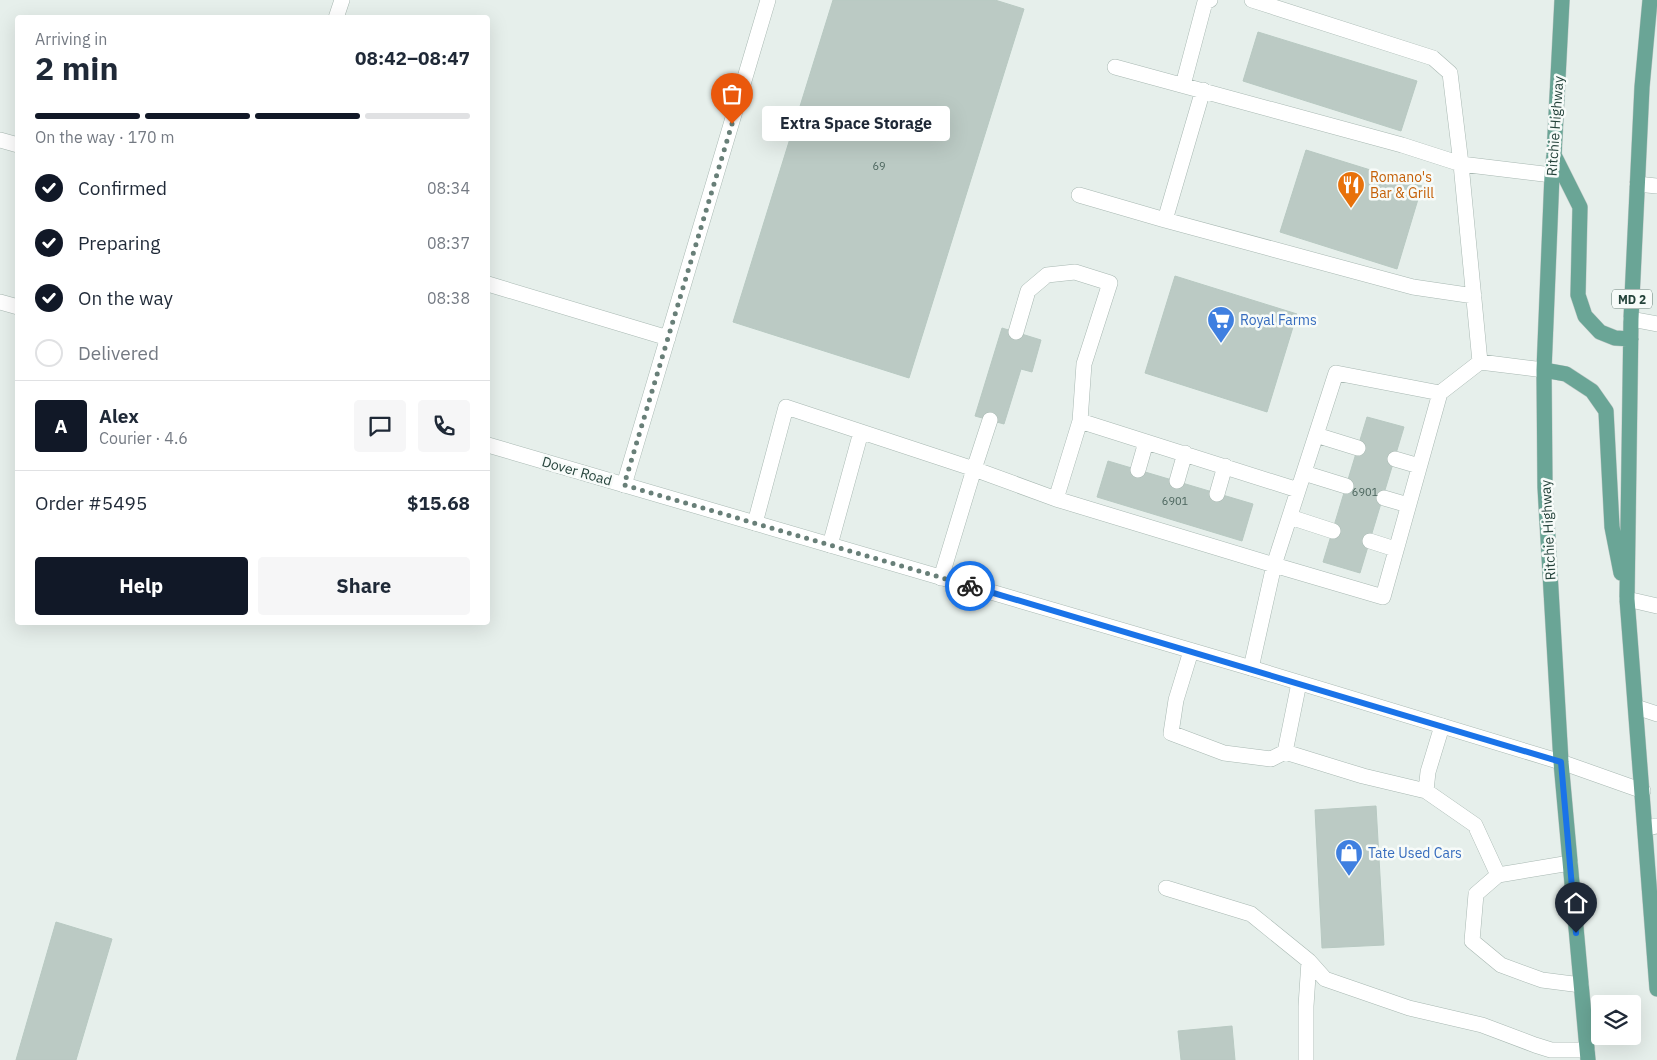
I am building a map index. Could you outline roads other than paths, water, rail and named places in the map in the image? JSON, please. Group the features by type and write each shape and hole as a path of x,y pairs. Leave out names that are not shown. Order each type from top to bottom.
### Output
{"main road":[{"name":"Ritchie Highway","path":"1562,0 1544,370 1545,487 1561,762 1587,1055"},
{"name":"MD 2","path":"1650,0 1642,87 1631,319 1627,599 1643,791 1651,827 1657,989"},
{"path":"1554,155 1580,208 1578,295 1585,316 1600,332 1615,338 1631,339"},
{"path":"1544,370 1566,374 1592,391 1606,410 1612,527 1627,599"}],"street":[{"path":"337,15 342,0"},
{"path":"624,485 768,0"},
{"path":"1183,85 1205,2 1210,0"},
{"path":"1252,0 1434,58 1450,73 1461,164 1480,362"},
{"path":"1114,67 1402,145 1461,164 1552,176"},
{"path":"1165,220 1203,90"},
{"path":"0,140 15,144"},
{"path":"1637,184 1657,186"},
{"path":"1079,196 1413,287 1474,296"},
{"path":"1016,332 1028,291 1047,275 1075,272 1110,283 1084,364 1080,421 1056,498"},
{"path":"490,285 668,338"},
{"path":"0,302 15,306"},
{"path":"1631,319 1657,324"},
{"path":"755,524 786,407 1056,498 1126,513 1204,537 1274,565 1383,597 1440,393 1480,362 1544,370"},
{"path":"1251,668 1274,565 1336,373 1440,393"},
{"path":"941,578 990,420"},
{"path":"1080,421 1298,490"},
{"path":"830,545 860,432"},
{"path":"1316,435 1358,448"},
{"path":"1138,470 1146,442"},
{"name":"Dover Road","path":"490,446 1251,668 1561,762 1643,791"},
{"path":"1177,481 1185,453"},
{"path":"1395,458 1419,466"},
{"path":"1217,494 1225,466"},
{"path":"1304,473 1346,486"},
{"path":"1384,498 1408,505"},
{"path":"1290,517 1333,531"},
{"path":"1370,541 1395,549"},
{"path":"1627,599 1657,606"},
{"path":"1191,651 1176,700 1171,733 1224,752 1271,759 1284,752 1363,776 1426,791 1474,825 1498,875"},
{"path":"1284,752 1299,683"},
{"path":"1636,707 1657,714"},
{"path":"1426,791 1428,772 1442,726"},
{"path":"1570,863 1498,875 1476,894 1472,941 1501,965 1542,980 1581,986"},
{"path":"1166,888 1251,914 1309,961 1325,979 1409,1008 1482,1025 1551,1050 1587,1055"},
{"path":"1306,1060 1306,1006 1309,961"}],"place":[{"name":"Extra Space Storage","path":"732,124"},
{"name":"Romano's Bar & Grill","path":"1351,209"},
{"name":"Royal Farms","path":"1221,344"},
{"name":"Tate Used Cars","path":"1349,877"}]}
